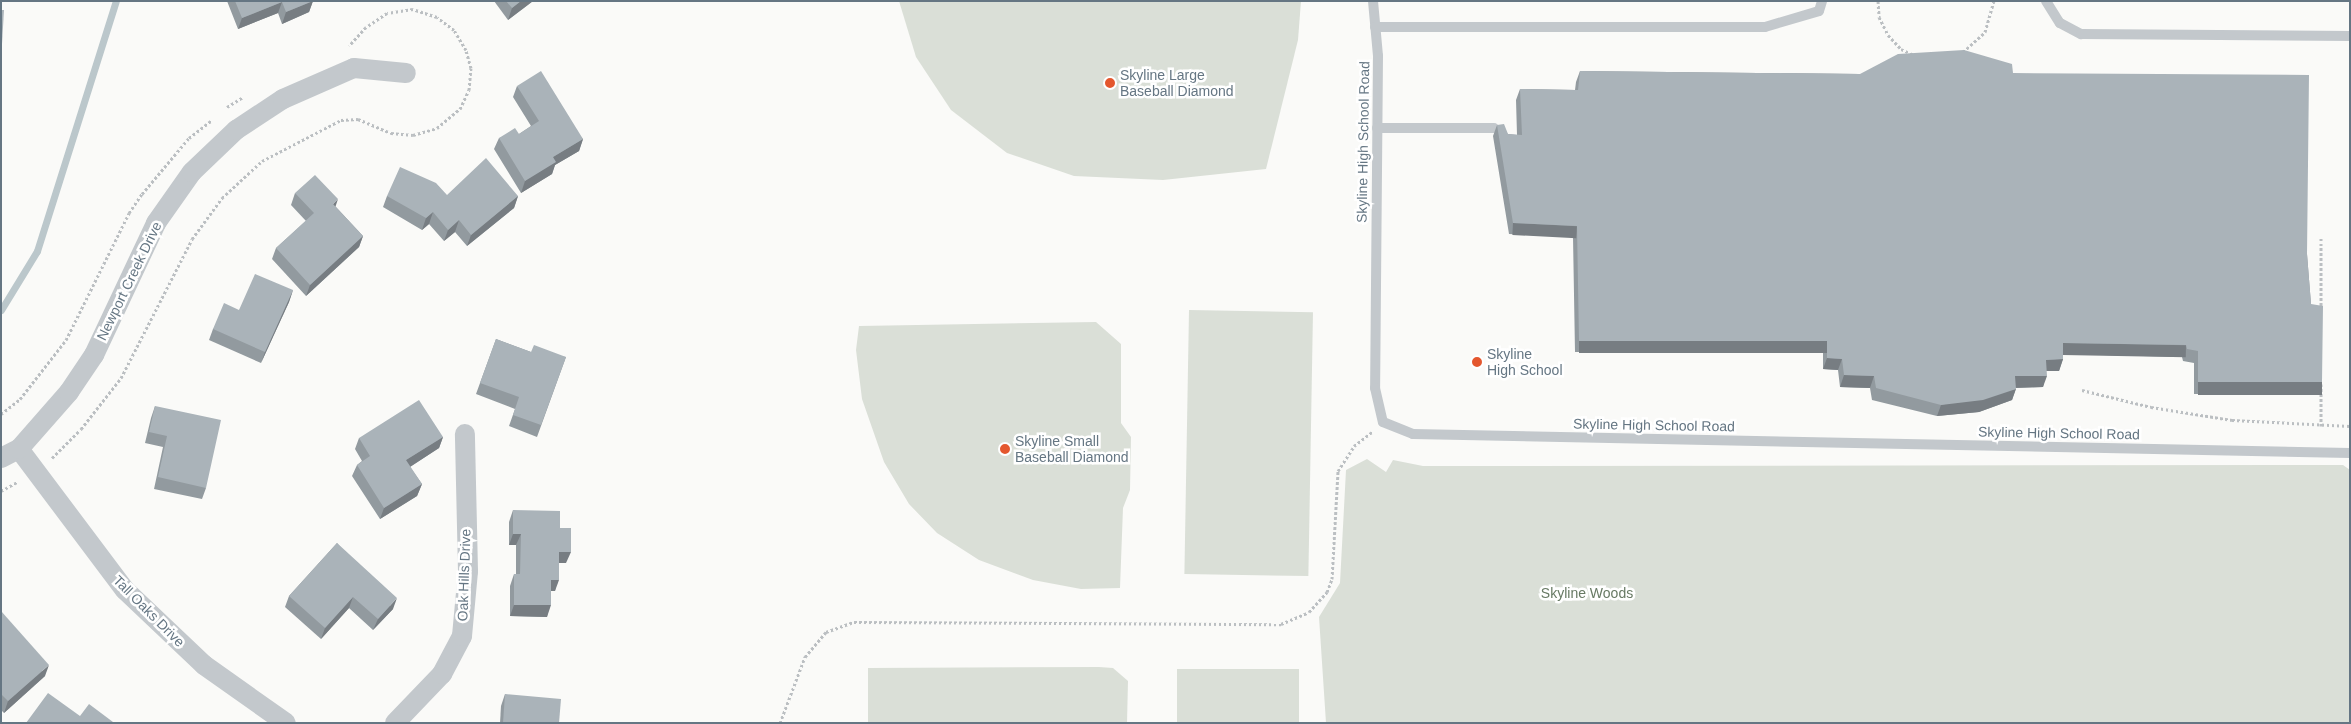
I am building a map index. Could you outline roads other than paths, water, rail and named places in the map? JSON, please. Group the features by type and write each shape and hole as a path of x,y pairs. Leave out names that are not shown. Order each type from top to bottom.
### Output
{"street":[{"name":"Newport Creek Drive","path":"1,458 19,449 70,392 94,355 156,223 192,172 236,130 284,99 354,68 406,72"},
{"name":"Oak Hills Drive","path":"395,723 442,674 462,636 468,571 465,434"},
{"name":"Tall Oaks Drive","path":"19,449 125,590 204,665 286,723"}],"lane":[{"name":"Skyline High School Road","path":"1373,1 1376,27 1377,128 1375,388 1383,422 1412,434 2350,453"},
{"path":"1376,27 1765,27 1819,11 1822,1"},
{"path":"2046,1 2060,23 2081,34 2350,36"},
{"path":"1377,128 1494,128"}],"waterway":[{"path":"1,310 37,251 116,1"}],"place":[{"name":"Skyline Large Baseball Diamond","path":"1110,83"},
{"name":"Skyline High School","path":"1477,362"},
{"name":"Skyline Small Baseball Diamond","path":"1005,449"}],"park label":[{"name":"Skyline Woods","path":"1587,593"}]}
